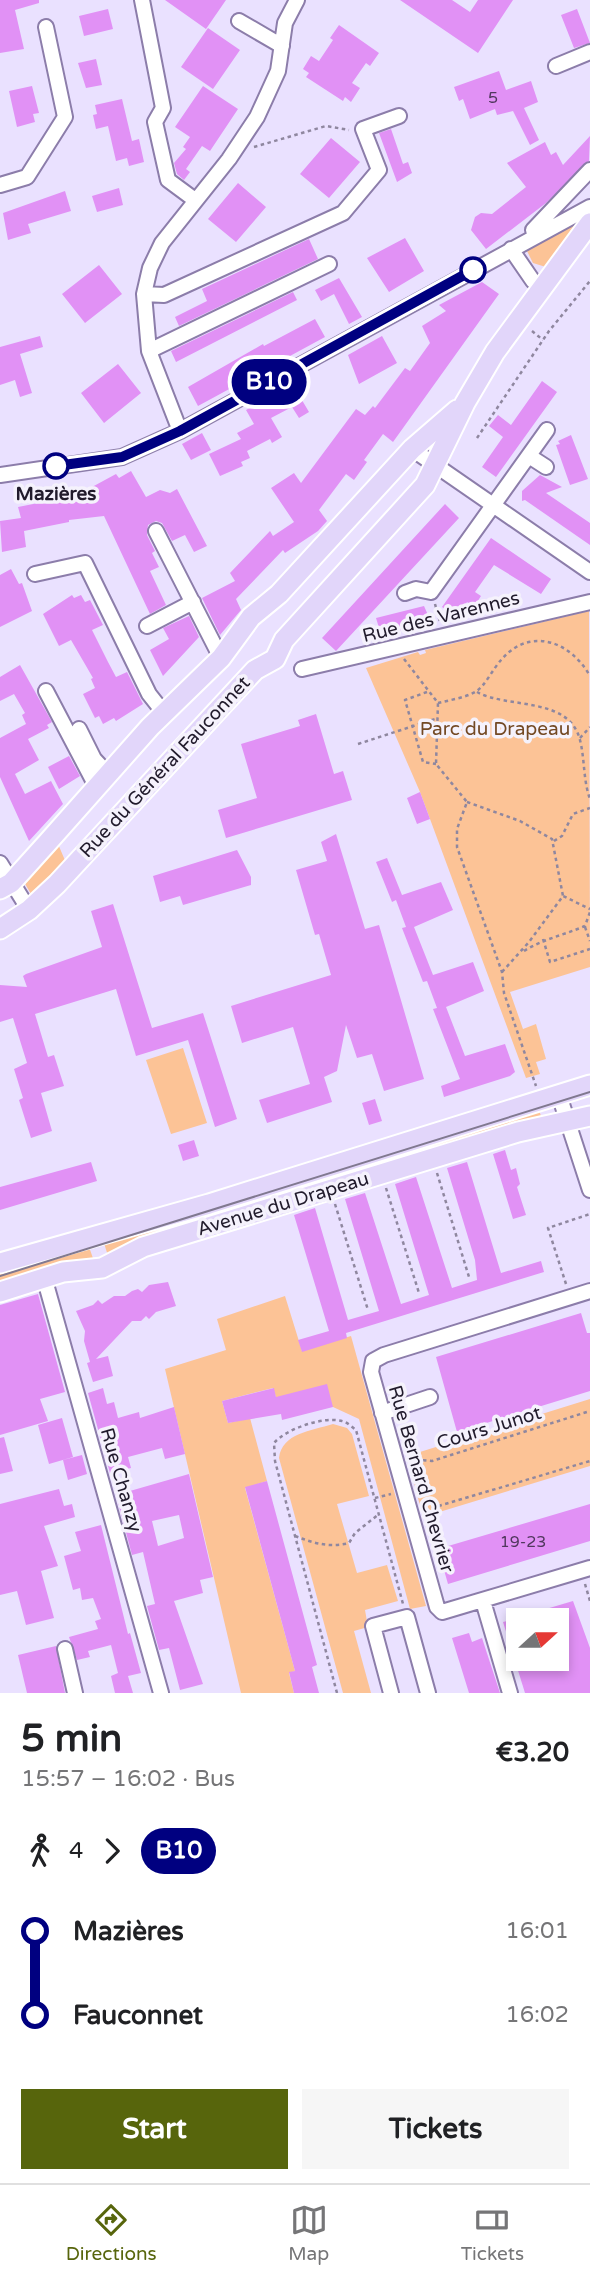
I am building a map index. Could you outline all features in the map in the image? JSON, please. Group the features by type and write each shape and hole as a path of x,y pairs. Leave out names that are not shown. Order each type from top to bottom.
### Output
{"main road":[{"name":"Rue du Général Fauconnet","path":"0,929 29,910 255,670 275,659 284,640 425,485 465,403 495,352 542,287 584,238 590,223"},
{"name":"Rue du Général Fauconnet","path":"5,886 164,713 221,658 241,627 279,594 412,449 465,403"},
{"name":"Avenue du Drapeau","path":"0,1263 222,1200 590,1086"},
{"name":"Avenue du Drapeau","path":"0,1292 44,1278 102,1268 143,1247 518,1132 590,1115"}],"street":[{"path":"142,0 163,108 155,122 168,180 195,200"},
{"path":"180,431 149,351 144,294 150,268 162,243 237,148 257,117 278,71 285,23 296,0"},
{"path":"239,21 282,46"},
{"path":"0,185 27,177 65,117 46,27"},
{"path":"556,66 590,52"},
{"path":"144,294 164,295 343,213 379,170 363,129 399,116"},
{"path":"511,249 546,218 590,170"},
{"path":"0,475 122,457 180,431 590,207"},
{"path":"511,249 533,281 542,287"},
{"path":"149,351 329,264"},
{"path":"405,593 416,589 431,592 547,430"},
{"path":"412,449 590,572"},
{"path":"529,456 546,467"},
{"path":"156,531 221,658"},
{"path":"35,575 85,563 149,694 164,713"},
{"path":"147,626 193,602"},
{"name":"Rue des Varennes","path":"302,669 590,602"},
{"path":"46,691 102,780"},
{"path":"79,729 102,780"},
{"path":"0,863 5,886 29,910"},
{"path":"549,1098 562,1110 569,1122 590,1190"},
{"name":"Rue Chanzy","path":"44,1278 161,1693"},
{"path":"570,1297 590,1291"},
{"name":"Rue Bernard Chevrier","path":"483,1601 448,1612 437,1607 371,1373 373,1361 384,1354 570,1297"},
{"path":"382,1413 430,1397"},
{"path":"510,1693 483,1601 590,1568"},
{"path":"391,1693 373,1626 407,1617 428,1693"},
{"path":"65,1649 75,1693"}],"path":[{"path":"237,148 265,146 326,126 343,128 367,138"},
{"path":"477,438 549,331 590,281"},
{"path":"431,592 443,635"},
{"path":"438,703 477,692 503,657 514,648 533,640 559,644 578,658 590,676"},
{"path":"398,647 438,703 436,764"},
{"path":"429,691 405,700 422,762 436,764 467,802 520,821 554,841"},
{"path":"477,692 491,699 545,707 559,713 580,738 590,799"},
{"path":"358,744 439,717"},
{"path":"580,738 590,727"},
{"path":"467,802 457,829 457,847 502,972 504,993 536,1082 549,1098"},
{"path":"554,841 562,836 573,814 590,808"},
{"path":"502,972 521,952 563,896 554,841"},
{"path":"563,896 590,911 585,926 590,941"},
{"path":"521,952 543,939 561,937 585,926"},
{"path":"543,939 550,962 590,948"},
{"path":"435,1166 469,1277"},
{"path":"384,1182 419,1293"},
{"path":"332,1198 368,1310"},
{"path":"570,1297 548,1228 590,1214"},
{"name":"Cours Junot","path":"396,1463 413,1458 432,1461 590,1411"},
{"path":"337,1693 275,1461 274,1443 283,1433 331,1420 344,1421 356,1430 407,1617"},
{"path":"411,1514 590,1461"},
{"path":"295,1536 314,1544 337,1546 349,1543 355,1533 379,1514"}],"green space":[{"path":"572,222 575,228 549,268 533,263 526,249"},
{"name":"Parc du Drapeau","path":"589,611 590,967 510,992 523,1029 536,1024 546,1059 536,1062 540,1074 526,1078 420,792 366,668 418,652 420,655 426,653 425,650"},
{"path":"58,844 67,865 37,894 31,894 24,882"},
{"path":"183,1048 207,1123 171,1134 146,1060"},
{"path":"538,1107 543,1122 109,1259 103,1240"},
{"path":"88,1244 95,1264 0,1286 0,1268"},
{"path":"285,1296 302,1351 351,1336 426,1606 410,1609 359,1419 333,1407 276,1397 273,1388 222,1401 228,1423 250,1418 267,1481 245,1488 295,1671 289,1673 294,1693 241,1693 165,1369 226,1350 217,1319"},
{"path":"590,1399 590,1466 423,1517 407,1456"},
{"path":"333,1424 347,1428 352,1434 369,1496 337,1504 357,1573 387,1565 398,1601 365,1610 368,1627 354,1631 371,1693 343,1693 279,1458 281,1450 292,1438"}],"building":[{"path":"0,0 39,0 39,3 15,10 24,49 0,53"},
{"path":"165,0 226,0 206,29"},
{"path":"400,0 452,0 470,12 478,0 513,0 478,53"},
{"path":"108,9 113,29 84,36 79,16"},
{"path":"577,9 590,43 574,48 561,15"},
{"path":"339,25 379,53 370,66 366,63 352,83 360,88 351,102 345,97 343,101 306,77 309,73 303,69 311,56 319,61"},
{"path":"208,28 240,50 213,89 181,67"},
{"path":"96,59 102,85 86,88 78,63"},
{"path":"499,71 506,90 531,81 538,102 524,108 539,140 530,145 513,111 497,115 495,109 470,119 463,99 459,101 454,87"},
{"path":"32,86 39,113 33,114 35,122 17,127 9,91"},
{"path":"203,86 238,109 210,151 202,146 186,169 190,172 184,180 177,174 174,163 186,149 183,147 190,137 175,127"},
{"path":"122,99 132,141 139,139 144,162 129,166 127,158 116,161 108,126 96,129 93,115 97,114 95,105"},
{"path":"391,129 403,164 408,162 412,173 397,182 379,133"},
{"path":"590,136 589,161 546,203 486,249 471,230 475,217 481,213 492,214 526,187 507,163 545,142 551,155 556,152 563,165"},
{"path":"331,138 360,162 329,198 300,174"},
{"path":"238,183 266,207 236,242 208,219"},
{"path":"119,188 123,205 97,212 92,196"},
{"path":"65,191 71,211 28,224 31,233 8,240 3,213"},
{"path":"405,238 424,271 389,292 367,258"},
{"path":"309,239 318,259 179,326 175,317 207,301 202,289"},
{"path":"99,265 122,294 85,323 62,294"},
{"path":"339,278 362,317 349,324 334,294 321,301 315,290"},
{"path":"482,282 499,294 393,442 383,434 364,460 367,462 354,480 346,474 319,510 327,521 318,531 285,553 283,550 236,599 241,610 220,635 202,598 235,581 230,573 270,531 273,536 294,522 271,488 294,473 301,483 356,409 365,415 373,406 375,408 405,368 410,371 430,343 422,326 446,311 439,305"},
{"path":"293,292 297,300 176,362 171,351"},
{"path":"315,319 325,337 198,406 188,387 263,344 264,346"},
{"path":"40,336 43,347 20,354 32,393 20,397 15,380 0,385 0,347"},
{"path":"382,336 397,363 359,384 348,355"},
{"path":"118,364 141,393 104,423 81,393"},
{"path":"542,381 557,392 496,477 482,467 503,437 489,426 498,415 511,425"},
{"path":"293,385 309,412 299,418 292,407 271,418 282,437 272,443 270,439 247,451 250,458 241,462 243,466 220,476 209,454 241,439 237,433 254,424 246,410"},
{"path":"202,433 211,450 191,460 182,444"},
{"path":"571,435 588,479 570,485 556,445 560,444 558,441"},
{"path":"131,471 146,497 160,490 170,493 177,489 207,546 194,552 185,535 172,541 162,523 156,521 148,525 147,535 159,567 150,571 166,605 150,614 104,516 69,520 24,531 26,547 2,552 0,521 21,518 18,507 94,492 92,487 116,474 119,478"},
{"path":"540,475 562,487 546,493 590,523 590,545 525,500 522,501 522,491"},
{"path":"445,504 459,518 336,651 322,638"},
{"path":"491,538 551,579 541,594 494,565 475,592 481,596 474,607 467,602 460,614 457,612 454,615 442,607"},
{"path":"11,569 19,584 22,583 32,611 0,627 0,575"},
{"path":"72,595 74,598 81,595 85,602 90,600 103,625 92,630 108,662 116,677 127,672 143,704 116,721 114,718 103,724 99,716 95,718 83,694 95,688 91,679 93,678 71,640 59,646 43,614"},
{"path":"424,606 431,622 394,632 393,627 380,631 376,618"},
{"path":"189,616 199,637 163,676 150,650 169,639 163,628"},
{"path":"20,665 52,722 47,725 49,728 28,739 39,760 15,774 25,794 51,781 63,804 29,841 0,777 0,738 26,724 22,715 25,713 14,694 0,701 0,677"},
{"path":"316,714 334,774 343,771 352,800 226,838 218,810 257,798 241,744 300,726 298,720"},
{"path":"69,756 80,776 59,789 48,767"},
{"path":"420,792 430,819 417,824 407,798"},
{"path":"336,834 365,929 379,925 424,1079 384,1091 372,1054 357,1058 346,1025 337,1071 324,1077 332,1102 267,1123 259,1100 310,1084 293,1027 242,1043 231,1006 331,975 319,934 315,935 296,870 327,861 321,842"},
{"path":"237,850 251,877 251,885 183,905 180,896 160,902 153,876"},
{"path":"387,858 402,895 441,882 453,910 414,927 433,975 473,962 484,991 446,1007 465,1056 505,1044 515,1072 510,1076 444,1097 441,1086 460,1079 433,1009 437,1008 427,981 423,982 402,928 406,927 396,900 392,902 376,862"},
{"path":"113,904 152,1028 203,1013 237,1119 215,1127 188,1040 136,1056 116,989 35,1014 48,1057 54,1055 64,1086 41,1093 52,1131 31,1138 19,1100 23,1098 14,1069 27,1063 13,1018 0,1022 0,985 27,987 23,976 26,974 102,947 91,911"},
{"path":"375,1099 382,1121 369,1125 362,1103"},
{"path":"194,1140 199,1156 183,1161 178,1145"},
{"path":"505,1150 511,1170 516,1168 520,1184 517,1187 526,1215 513,1219 493,1154"},
{"path":"91,1162 97,1181 0,1210 0,1187"},
{"path":"467,1162 501,1273 541,1261 544,1272 346,1333 347,1338 302,1352 298,1340 329,1331 294,1215 315,1208 348,1320 379,1311 345,1199 365,1193 401,1304 429,1295 395,1184 416,1177 452,1288 477,1280 475,1260 447,1168"},
{"path":"168,1282 176,1306 156,1312 149,1319 146,1316 141,1321 132,1321 96,1359 108,1356 113,1376 93,1382 87,1363 90,1362 84,1341 85,1331 76,1311 93,1305 98,1300 102,1304 114,1296 125,1296 138,1289 142,1292 149,1285"},
{"path":"38,1294 65,1392 40,1399 48,1421 0,1435 0,1305"},
{"path":"581,1313 587,1333 590,1333 590,1391 457,1432 436,1357"},
{"path":"327,1384 333,1407 282,1420 281,1414 228,1423 222,1401 274,1388 276,1397"},
{"path":"103,1388 107,1404 114,1402 118,1418 139,1412 140,1418 174,1407 185,1454 165,1459 162,1448 128,1457 131,1468 110,1473 88,1393"},
{"path":"62,1418 73,1457 49,1464 38,1425"},
{"path":"4,1437 13,1471 0,1474 0,1438"},
{"path":"82,1455 87,1474 68,1480 63,1460"},
{"path":"189,1474 213,1577 200,1580 203,1593 174,1601 203,1684 180,1690 169,1648 159,1650 147,1606 155,1604 143,1552 132,1555 116,1495","holes":["179,1515 184,1538 158,1546 152,1521"]},
{"path":"267,1481 317,1665 312,1667 319,1693 294,1693 289,1672 295,1671 245,1487"},
{"path":"59,1489 64,1506 72,1504 75,1517 44,1526 58,1566 41,1571 54,1618 26,1625 17,1591 0,1595 0,1504"},
{"path":"590,1504 590,1541 448,1584 438,1549"},
{"path":"101,1525 128,1634 130,1633 141,1673 128,1676 133,1693 115,1693 111,1676 118,1673 111,1645 88,1651 90,1657 77,1660 69,1637 98,1629 95,1621 101,1619 93,1598 82,1600 80,1588 73,1590 64,1556 81,1551 75,1532"},
{"path":"573,1601 590,1648 590,1693 525,1693 518,1671 569,1671 569,1608 549,1608"},
{"path":"469,1633 472,1642 482,1638 500,1693 469,1693 452,1638"},
{"path":"56,1646 65,1693 27,1693 18,1655"}],"tram line":[{"path":"0,1276 590,1092"}],"bus line":[{"name":"B10","path":"56,466 122,457 139,451 473,270"}],"place":[{"name":"Mazières","path":"56,466"}]}
